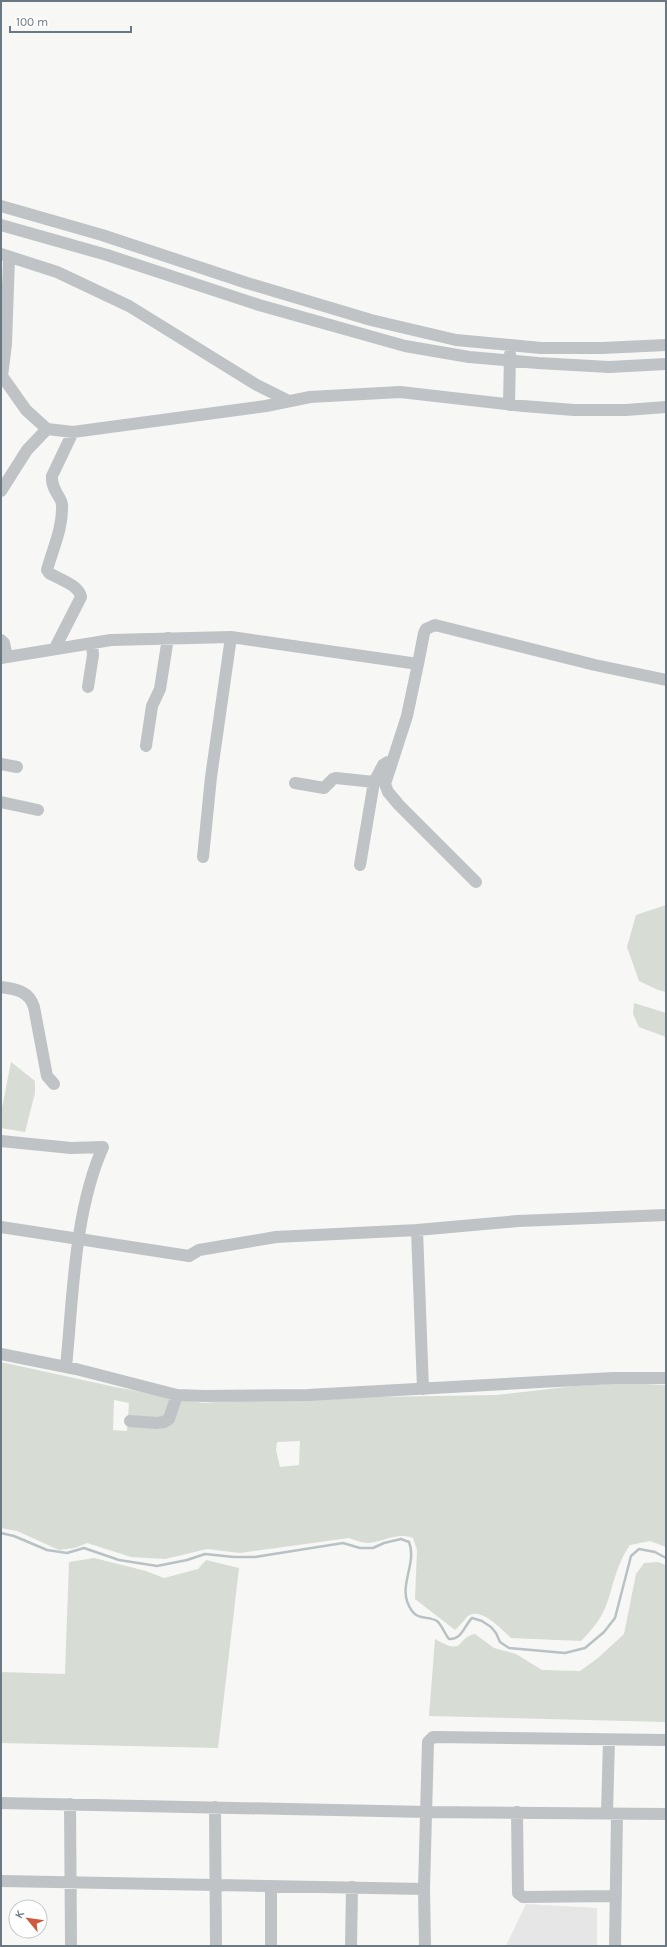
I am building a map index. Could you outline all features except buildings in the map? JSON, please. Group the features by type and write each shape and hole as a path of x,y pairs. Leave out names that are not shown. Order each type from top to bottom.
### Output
{"street":[{"path":"1,206 102,235 247,283 371,320 456,340 541,348 602,348 666,345"},
{"path":"1,225 107,255 259,305 405,346 469,357 510,361 609,367 666,364"},
{"path":"290,401 255,384 129,306 57,272 5,256 6,344 1,376 26,410 48,429 73,432 266,406 290,401 310,396 400,392 509,405 574,410 626,410 666,407"},
{"path":"509,405 510,345"},
{"path":"1,491 27,450 48,429"},
{"path":"54,648 81,597 80,592 75,588 49,573 47,570 61,519 62,503 54,491 52,476 73,432"},
{"path":"476,882 388,792 385,784 407,716 426,629 435,625 595,665 666,680"},
{"path":"203,857 211,777 231,637"},
{"path":"1,640 4,643 4,657 92,643 168,638 231,637 418,664"},
{"path":"146,746 152,706 160,689 168,638"},
{"path":"88,687 93,655 92,643"},
{"path":"360,865 374,782 383,766 392,759"},
{"path":"1,764 17,767"},
{"path":"295,783 324,788 332,778 374,782"},
{"path":"1,802 38,810"},
{"path":"1,987 19,990 30,999 34,1007 47,1076 54,1084"},
{"path":"1,1141 71,1148 103,1147 94,1170 78,1240 66,1367"},
{"path":"1,1227 188,1256 199,1250 276,1237 417,1230 518,1221 666,1215"},
{"path":"417,1230 423,1389"},
{"path":"1,1354 66,1367 177,1395 308,1395 613,1378 666,1378"},
{"path":"130,1421 164,1422 169,1419 177,1395"},
{"path":"425,1946 424,1889 428,1742 433,1738 666,1740"},
{"path":"609,1740 616,1896 615,1946"},
{"path":"1,1803 427,1812 666,1814"},
{"path":"70,1804 71,1946"},
{"path":"215,1807 216,1946"},
{"path":"517,1812 518,1892 523,1897 616,1896"},
{"path":"1,1881 271,1887 352,1886 424,1889"},
{"path":"351,1946 352,1886"},
{"path":"271,1887 271,1946"}],"shaded area":[{"path":"666,905 666,992 639,981 627,947 636,915"},
{"path":"634,1003 666,1013 666,1037 639,1027 633,1014"},
{"path":"11,1062 35,1081 35,1093 25,1132 1,1128 1,1113"},
{"path":"1,1362 115,1387 203,1403 260,1399 496,1395 575,1386 623,1383 666,1385 666,1547 650,1541 630,1545 619,1566 602,1614 593,1628 581,1641 511,1638 497,1625 484,1616 478,1614 472,1614 467,1617 455,1630 415,1599 417,1550 413,1538 407,1536 368,1543 349,1538 240,1553 207,1549 165,1559 131,1557 87,1543 75,1548 59,1550 17,1531 1,1528","holes":["114,1400 129,1403 127,1431 113,1430","300,1441 299,1465 280,1467 276,1450 277,1442"]},
{"path":"94,1558 146,1571 164,1578 198,1569 206,1560 239,1568 218,1748 1,1743 1,1672 65,1674 69,1562"},
{"path":"658,1562 666,1565 666,1722 429,1716 435,1639 445,1644 456,1646 469,1636 475,1634 494,1648 516,1654 542,1670 580,1671 598,1658 624,1634 636,1574 644,1563"},
{"path":"526,1904 597,1908 597,1946 506,1946"}],"waterway":[{"path":"1,1533 14,1536 47,1550 67,1553 84,1548 119,1560 157,1566 187,1560 205,1554 234,1557 255,1557 343,1543 360,1548 373,1548 384,1543 401,1539 409,1542 411,1551 406,1585 407,1602 414,1614 417,1616 437,1621 449,1639 453,1639 460,1635 472,1618 482,1621 491,1627 496,1633 500,1642 509,1648 565,1653 585,1648 604,1632 615,1618 631,1556 639,1549 655,1552 666,1558"}]}
